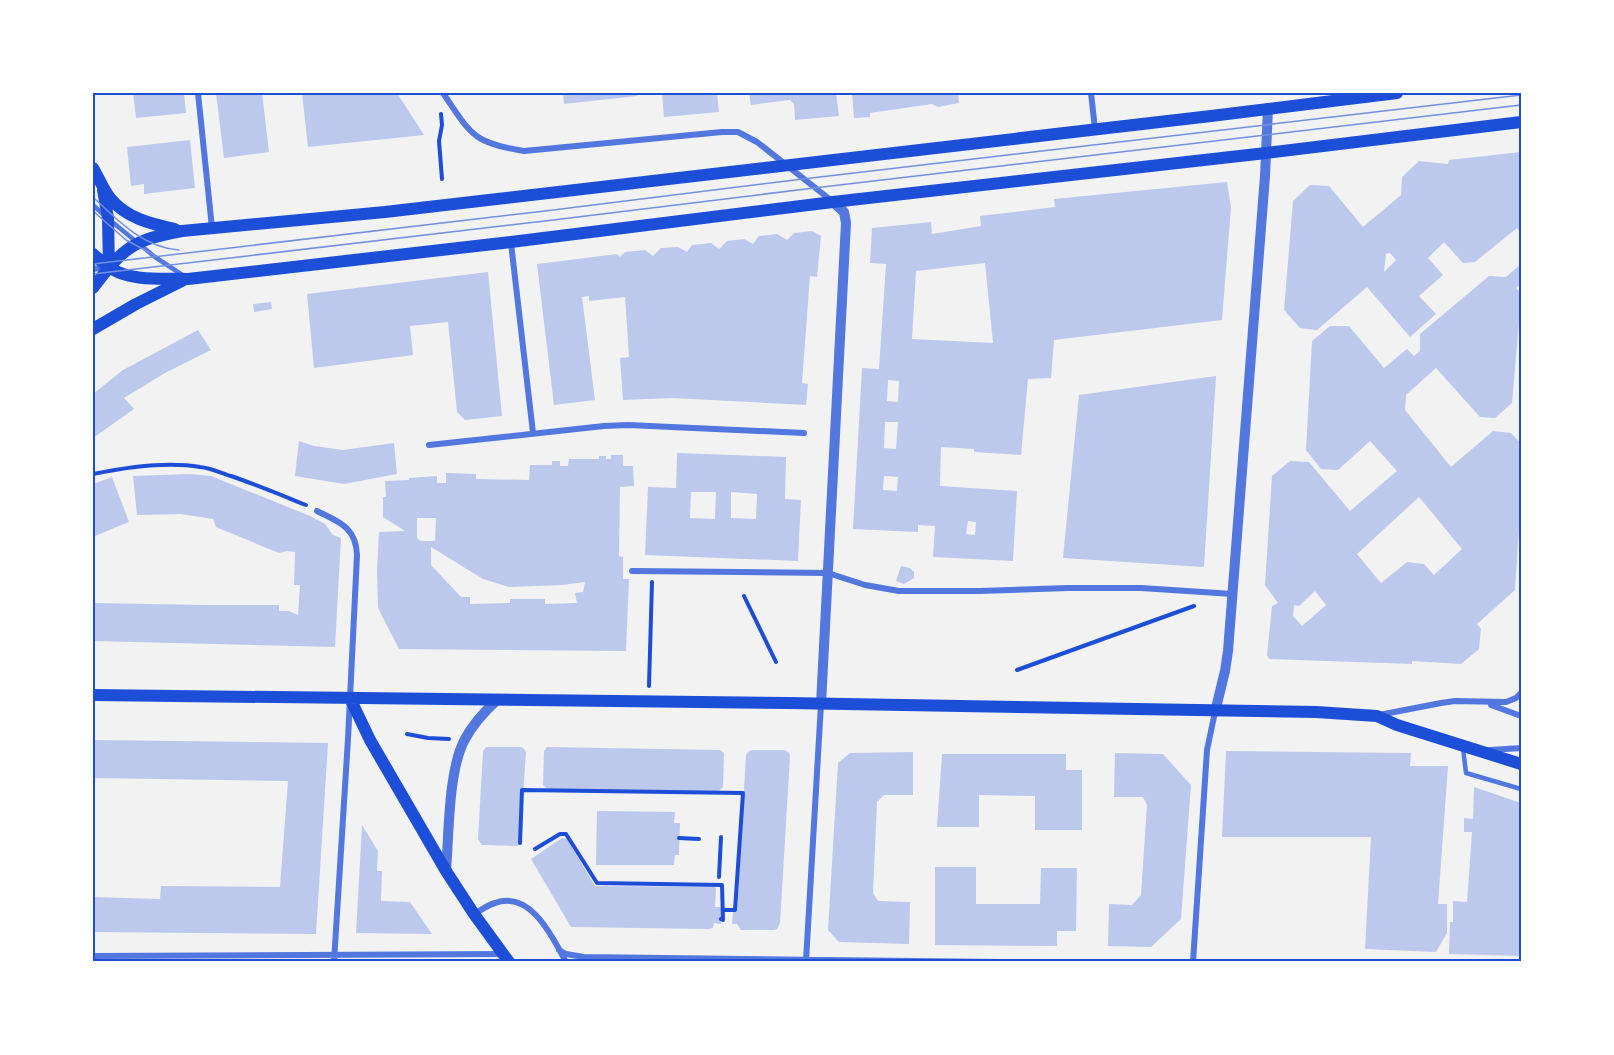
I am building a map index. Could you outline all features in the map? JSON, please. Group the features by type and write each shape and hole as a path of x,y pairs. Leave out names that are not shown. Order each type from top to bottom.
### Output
{"main road":[{"path":"93,288 124,251 155,236 182,231 385,212 1397,93"},
{"path":"93,254 120,273 132,276 188,279 1521,122"},
{"path":"93,168 111,198 127,213 155,225 182,231"},
{"path":"102,186 108,218 109,267"},
{"path":"93,329 160,291 188,279"},
{"path":"93,695 1316,712 1377,716 1397,725 1521,764"},
{"path":"350,698 370,740 446,872 506,958"}],"street":[{"path":"198,93 212,228"},
{"path":"442,93 462,123 478,138 510,149 531,150 738,132 757,142 844,212 846,224 806,961"},
{"path":"447,99 451,93"},
{"path":"1091,93 1095,130"},
{"path":"1192,962 1208,740 1225,671 1233,594 1268,108"},
{"path":"510,242 533,433"},
{"path":"93,269 109,267"},
{"path":"429,445 628,425 804,432"},
{"path":"317,511 346,527 357,543 334,958"},
{"path":"632,571 828,573 865,585 899,591 1141,588 1233,594"},
{"path":"1377,716 1441,703 1506,702 1521,693"},
{"path":"446,872 451,798 461,748 473,726 497,699"},
{"path":"1484,702 1521,716"},
{"path":"1480,751 1521,748"},
{"path":"474,914 498,902 520,904 538,917 566,962"},
{"path":"559,950 566,954 584,957 1000,962"},
{"path":"93,956 506,958"}],"lane":[{"path":"93,205 137,243 188,279"},
{"path":"1463,746 1466,773 1521,789"}],"path":[{"path":"440,108 442,125 438,141 442,179"},
{"path":"93,474 148,466 199,466 270,490 317,511"},
{"path":"649,701 652,571"},
{"path":"744,596 776,662"},
{"path":"1017,670 1196,605"},
{"path":"406,734 453,740"},
{"path":"520,843 522,790 743,794 735,910 724,909"},
{"path":"535,849 560,834 566,834 597,883 722,885 724,909 723,920 721,920"},
{"path":"719,877 721,837"},
{"path":"679,838 699,839"}],"building":[{"path":"133,93 184,93 186,113 136,118"},
{"path":"216,93 262,93 269,152 224,158"},
{"path":"302,93 397,93 424,135 308,147"},
{"path":"563,93 637,93 637,96 564,104"},
{"path":"662,93 717,93 719,112 664,117"},
{"path":"749,93 836,93 839,116 795,120 794,104 790,100 751,105"},
{"path":"852,93 958,93 959,103 938,107 932,104 870,113 870,117 854,118"},
{"path":"190,140 195,188 144,194 144,184 131,186 127,147"},
{"path":"1521,152 1521,233 1517,228 1475,262 1463,263 1444,242 1428,258 1443,275 1419,296 1436,314 1410,337 1367,287 1317,330 1300,328 1284,310 1293,201 1310,185 1329,186 1363,227 1401,195 1402,177 1419,161 1448,164 1449,160","holes":["1390,253 1396,260 1384,272 1386,254"]},
{"path":"1227,182 1231,207 1222,320 1054,340 1051,378 1028,379 1021,455 941,447 940,486 1017,491 1013,561 933,557 935,526 918,525 918,532 853,529 862,368 879,369 886,264 870,263 872,228 931,222 932,234 981,226 980,216 1055,207 1054,199","holes":["985,263 993,343 912,339 916,271","888,380 899,381 898,402 887,401","885,422 898,422 896,449 884,448","884,476 898,477 897,491 883,490","968,521 976,522 975,535 966,534"]},
{"path":"812,231 821,236 817,277 810,276 802,383 808,384 806,405 672,398 623,400 620,358 629,357 625,297 589,301 589,296 582,297 595,400 554,405 537,264 617,254 620,257 625,252 645,250 653,256 661,248 678,247 687,252 692,245 711,243 719,249 727,241 744,239 753,244 759,236 777,234 787,240 794,233"},
{"path":"1521,264 1521,284 1516,288 1521,293 1521,299 1512,403 1495,418 1480,417 1436,368 1406,395 1405,410 1451,467 1493,431 1511,433 1521,444 1521,496 1515,590 1477,624 1481,629 1479,649 1461,664 1269,659 1267,655 1272,606 1278,603 1265,585 1272,476 1290,461 1309,462 1350,511 1397,471 1370,441 1338,470 1321,469 1306,450 1312,341 1330,326 1349,326 1384,368 1407,349 1414,356 1420,351 1420,334 1489,276 1506,277","holes":["1419,497 1462,549 1434,575 1424,564 1407,562 1381,583 1357,554","1315,591 1326,605 1302,626 1293,616 1294,605 1299,606"]},
{"path":"488,272 502,416 465,420 457,412 448,322 410,326 413,355 314,368 307,294"},
{"path":"271,302 272,309 254,312 253,304"},
{"path":"198,330 211,350 165,373 124,398 134,409 93,438 93,394 123,370"},
{"path":"1216,376 1204,567 1063,558 1079,395"},
{"path":"299,441 314,446 343,450 394,443 397,474 344,484 295,476"},
{"path":"677,453 786,457 785,499 801,500 798,561 645,555 648,487 676,488","holes":["691,492 716,492 715,519 690,518","731,492 757,494 756,519 731,518"]},
{"path":"611,455 623,455 623,466 633,466 634,486 620,487 619,556 623,557 623,579 629,579 626,651 399,649 378,608 379,532 405,531 383,517 383,497 386,497 385,481 437,476 437,483 446,483 446,473 476,474 476,479 529,480 530,465 552,465 552,461 560,461 560,466 568,466 569,459 599,459 599,456 611,459","holes":["417,518 436,518 435,541 421,541 417,538","431,547 483,579 509,587 585,582 583,592 575,593 577,603 545,604 545,599 510,599 510,603 470,604 470,597 461,597 431,565"]},
{"path":"190,474 211,476 310,516 325,524 333,535 341,538 335,647 93,641 93,603 279,605 279,611 289,611 298,615 300,585 294,585 295,552 279,553 216,527 213,519 181,514 137,515 133,476"},
{"path":"112,477 129,522 95,536 93,532 93,484"},
{"path":"901,566 910,568 914,572 914,578 904,584 896,581"},
{"path":"93,740 328,743 316,934 93,932 93,897 160,899 161,886 280,887 288,781 93,778"},
{"path":"486,747 521,747 526,752 518,846 482,845 478,839 483,751"},
{"path":"547,747 720,750 724,753 723,787 719,791 547,789 543,785 544,751"},
{"path":"752,750 785,750 790,756 780,923 774,930 741,930 737,924 732,924 733,912 737,912 746,755"},
{"path":"1226,751 1411,753 1410,766 1448,766 1438,904 1447,904 1447,933 1436,952 1365,949 1371,837 1222,837"},
{"path":"913,752 913,795 884,795 877,802 873,893 878,901 910,902 909,944 839,942 828,930 838,763 850,753"},
{"path":"1115,753 1163,754 1191,785 1181,919 1151,947 1108,946 1109,904 1132,905 1141,895 1147,805 1143,797 1114,797"},
{"path":"942,754 1066,754 1066,770 1082,770 1082,830 1035,830 1035,796 979,795 979,827 937,827"},
{"path":"1474,787 1521,803 1521,956 1449,954 1453,901 1467,902 1472,832 1464,832 1464,818 1473,819"},
{"path":"597,811 675,812 674,823 680,823 679,855 675,855 674,865 596,865"},
{"path":"362,825 378,851 377,871 382,871 381,901 410,902 432,934 356,933"},
{"path":"562,838 567,839 595,886 715,887 715,907 722,907 721,924 714,923 713,928 709,929 571,927 531,859"},
{"path":"935,867 976,867 976,904 1040,904 1041,868 1077,868 1076,931 1057,931 1057,946 935,945"}],"tram line":[{"path":"93,264 1521,95"},
{"path":"93,274 1521,105"},
{"path":"93,197 122,224 143,238 154,244 179,250"},
{"path":"93,211 126,240 156,256"}]}
